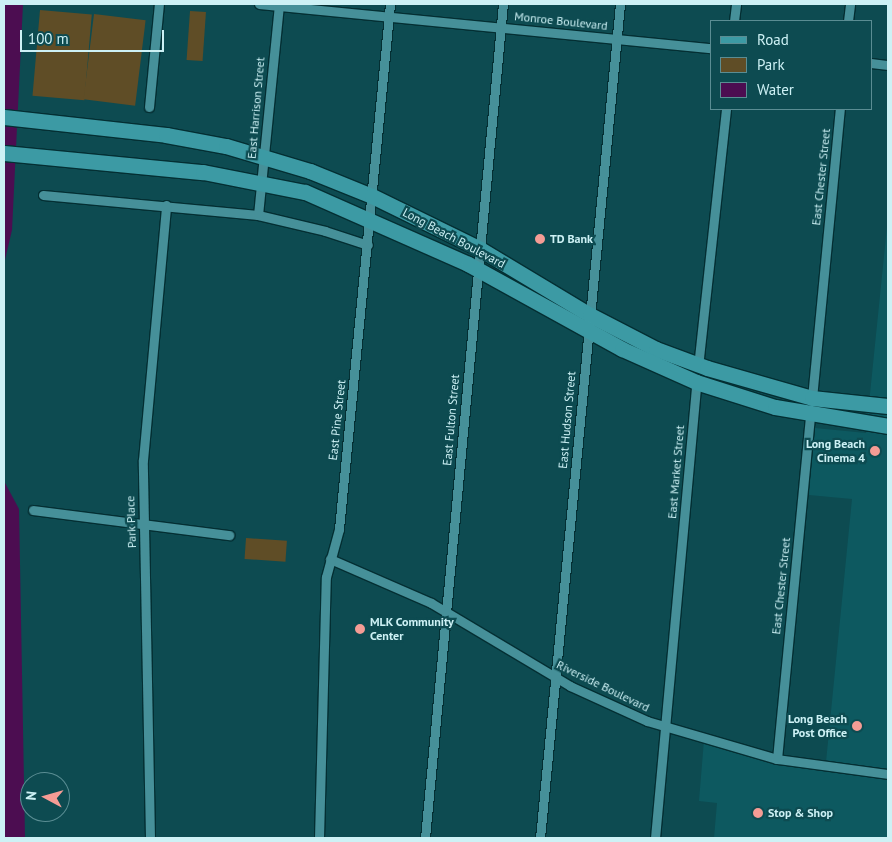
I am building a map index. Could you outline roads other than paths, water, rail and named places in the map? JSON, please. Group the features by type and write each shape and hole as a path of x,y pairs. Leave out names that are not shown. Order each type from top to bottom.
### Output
{"main road":[{"name":"Long Beach Boulevard","path":"4,117 159,134 265,157 372,196 480,249 590,315 656,349 698,365 812,398 888,406"},
{"name":"Long Beach Boulevard","path":"4,153 194,170 305,192 370,219 478,269 588,331 696,382 734,396 810,415 888,426"}],"street":[{"path":"150,107 159,4"},
{"name":"Monroe Boulevard","path":"259,4 710,48"},
{"name":"East Pine Street","path":"319,838 326,586 330,558 339,529 390,4"},
{"name":"East Fulton Street","path":"425,838 504,4"},
{"name":"East Hudson Street","path":"540,838 620,4"},
{"path":"734,20 736,4"},
{"path":"848,20 850,4"},
{"name":"East Harrison Street","path":"258,215 279,5"},
{"path":"872,63 888,65"},
{"name":"East Market Street","path":"655,838 696,382 726,110"},
{"name":"East Chester Street","path":"812,398 840,110"},
{"path":"43,195 258,215 317,228 368,245"},
{"name":"Park Place","path":"150,838 143,460 166,205"},
{"name":"East Chester Street","path":"777,759 810,415"},
{"path":"33,510 229,535"},
{"name":"Riverside Boulevard","path":"330,558 391,584 447,613 556,678 612,706 666,727 777,759 888,774"}],"water":[{"path":"4,4 23,4 12,230 4,264"},
{"path":"4,481 19,509 24,772 20,772 20,822 25,822 25,838 4,838"}],"place":[{"name":"TD Bank","path":"540,239"},
{"name":"Long Beach Cinema 4","path":"875,451"},
{"name":"MLK Community Center","path":"360,629"},
{"name":"Long Beach Post Office","path":"857,726"},
{"name":"Stop & Shop","path":"758,813"}]}
